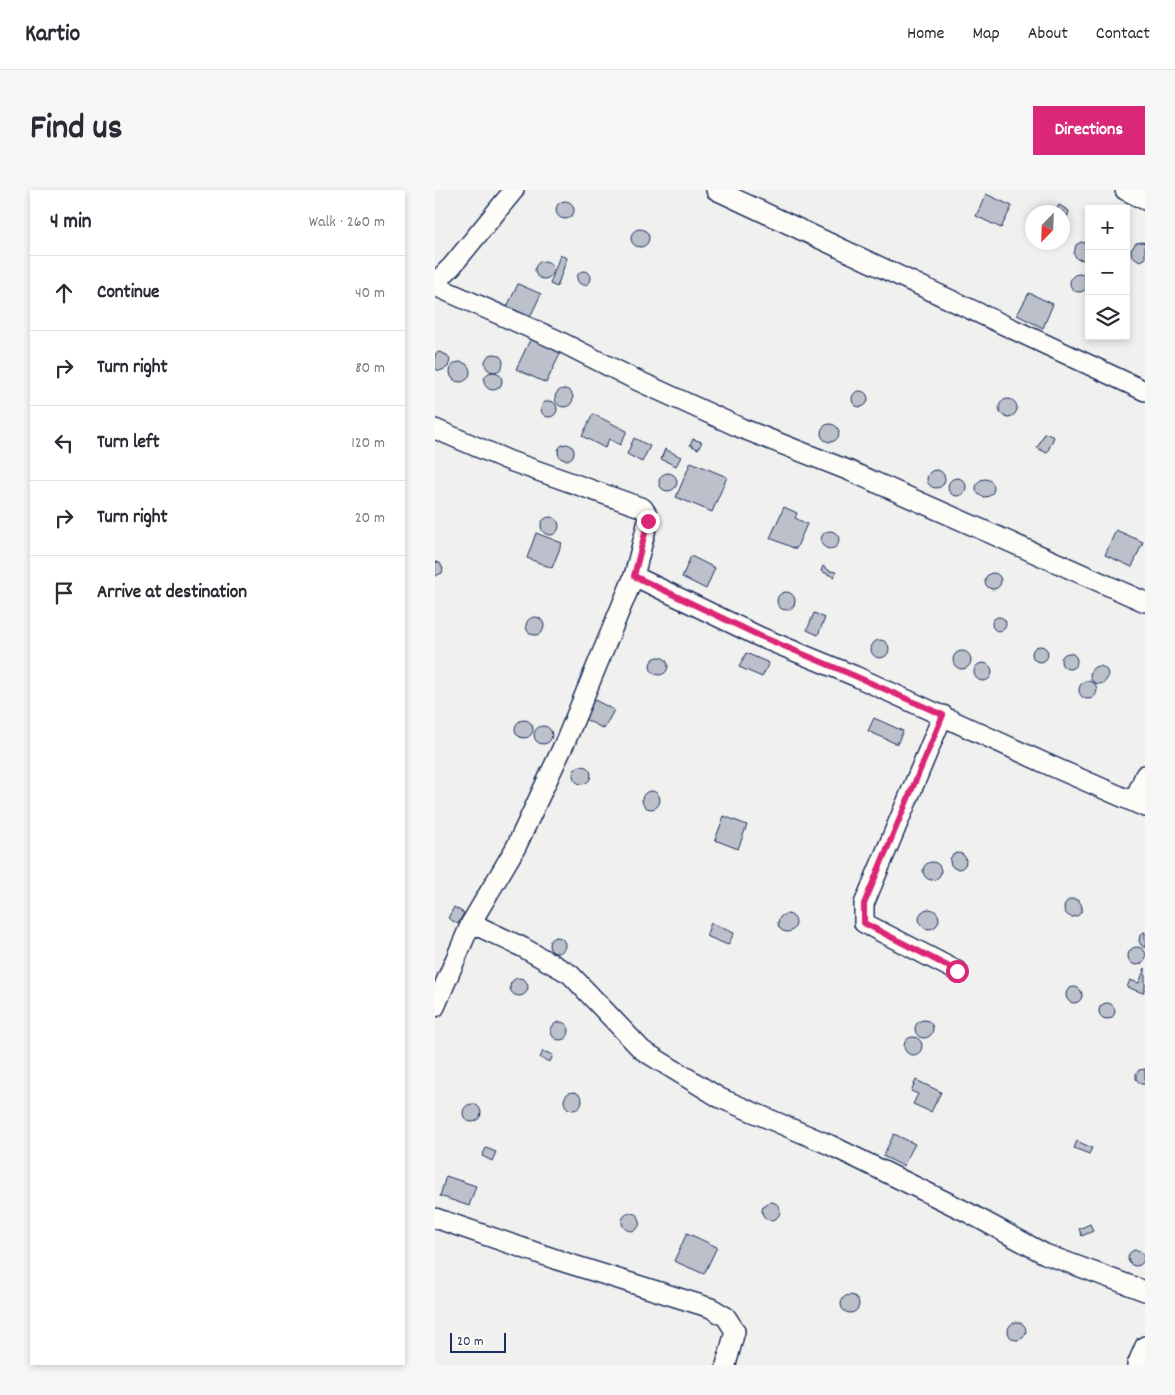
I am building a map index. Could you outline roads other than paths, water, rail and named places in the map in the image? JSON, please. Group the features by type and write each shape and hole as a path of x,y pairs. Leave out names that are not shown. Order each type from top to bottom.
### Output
{"street":[{"path":"716,190 1145,392"},
{"path":"1125,190 1145,200"},
{"path":"506,193 452,266 435,284 741,428 859,475 1145,602"},
{"path":"435,429 510,461 643,508 647,514 648,521 634,576 566,740 516,847 471,924 435,1008"},
{"path":"634,576 760,636 943,715 1049,765 1139,804 1145,775"},
{"path":"943,715 864,904 864,923 957,971"},
{"path":"471,924 522,947 569,974 642,1050 720,1098 830,1144 967,1212 1045,1254 1145,1291"},
{"path":"435,1218 567,1263 711,1308 726,1317 735,1331 726,1365"},
{"path":"1137,1365 1145,1346"}]}
